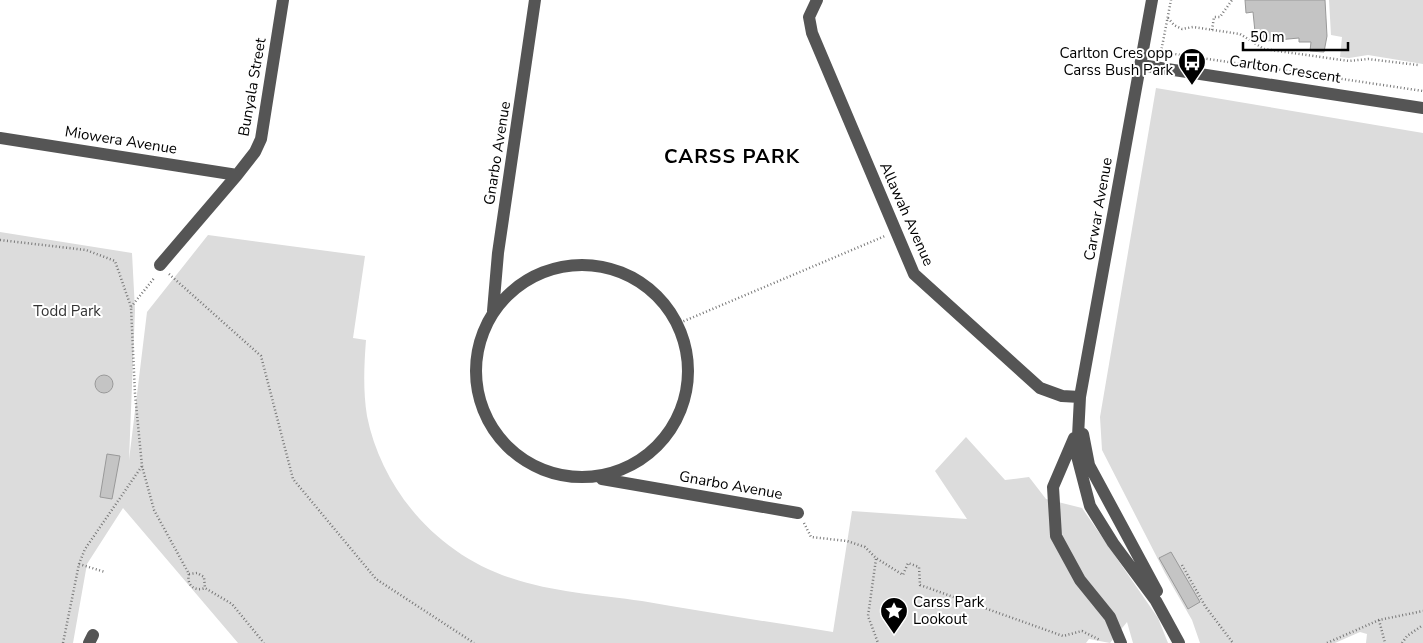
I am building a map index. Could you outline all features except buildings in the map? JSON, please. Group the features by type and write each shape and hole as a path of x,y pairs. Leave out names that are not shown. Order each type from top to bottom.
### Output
{"street":[{"name":"Bunyala Street","path":"161,267 255,152 261,139 283,0"},
{"name":"Gnarbo Avenue","path":"493,311 498,253 535,0"},
{"name":"Allawah Avenue","path":"817,0 809,17 812,33 914,274 1040,388 1062,396 1080,397"},
{"name":"Carwar Avenue","path":"1152,0 1142,65 1080,397 1077,456 1090,506 1113,543 1156,601 1179,643"},
{"name":"Carlton Crescent","path":"1142,65 1423,108"},
{"name":"Miowera Avenue","path":"0,138 237,175"},
{"name":"Gnarbo Avenue","path":"599,478 634,466 648,456 669,432 683,403 687,357 677,324 658,297 633,279 603,267 587,265 569,266 541,273 513,290 493,311 482,332 476,360 478,393 492,428 513,452 545,470 564,475 599,478 798,513"},
{"name":"Carwar Avenue","path":"1080,424 1090,465 1151,582 1181,629 1186,643"},
{"path":"1080,424 1053,487 1056,536 1080,580 1110,617 1121,643"}],"path":[{"path":"1160,57 1171,0"},
{"path":"1212,30 1214,17 1220,17 1232,0"},
{"path":"1168,18 1174,26 1182,29 1193,27 1240,34 1264,49 1349,61 1368,59 1418,66"},
{"path":"1161,52 1423,91"},
{"path":"677,324 879,238"},
{"path":"0,240 86,250 115,261 131,306 135,394 142,466 154,510 189,574 188,581 192,587 198,590 206,588 232,604 264,643"},
{"path":"131,306 161,267 261,356 293,479 376,579 474,643"},
{"path":"62,643 79,564 92,537 113,511 142,466"},
{"path":"798,513 811,537 865,547 876,558 903,575 908,563 919,566 920,586 1063,636 1082,632 1100,640"},
{"path":"876,558 868,616 878,643"},
{"path":"79,564 105,572"},
{"path":"1182,565 1205,606 1232,643"},
{"path":"189,574 197,573 204,576 206,588"},
{"path":"1327,643 1379,620 1423,611"},
{"path":"1379,620 1385,643"},
{"path":"1402,643 1407,636 1423,625"}],"green space":[{"path":"1329,0 1423,0 1423,64 1368,55 1349,58 1340,57 1342,37 1331,35"},
{"path":"1156,88 1423,133 1423,643 1366,643 1367,634 1360,632 1335,643 1200,643 1192,620 1165,573 1102,450 1100,417"},
{"name":"Todd Park","path":"0,232 132,253 135,310 129,460 147,312 208,235 365,256 353,338 366,340 365,397 367,416 375,444 386,470 400,494 418,516 460,554 485,568 527,583 559,590 642,601 833,632 852,511 967,519 935,471 966,437 1005,480 1029,477 1046,499 1082,508 1158,618 1168,643 1133,643 1127,622 1110,643 1089,639 1086,643 238,643 123,508 87,564 73,643 0,643"}],"place":[{"name":"Carlton Cres opp Carss Bush Park","path":"1192,86"},
{"name":"Carss Park Lookout","path":"894,635"}],"district":[{"name":"CARSS PARK","path":"732,156"}]}
